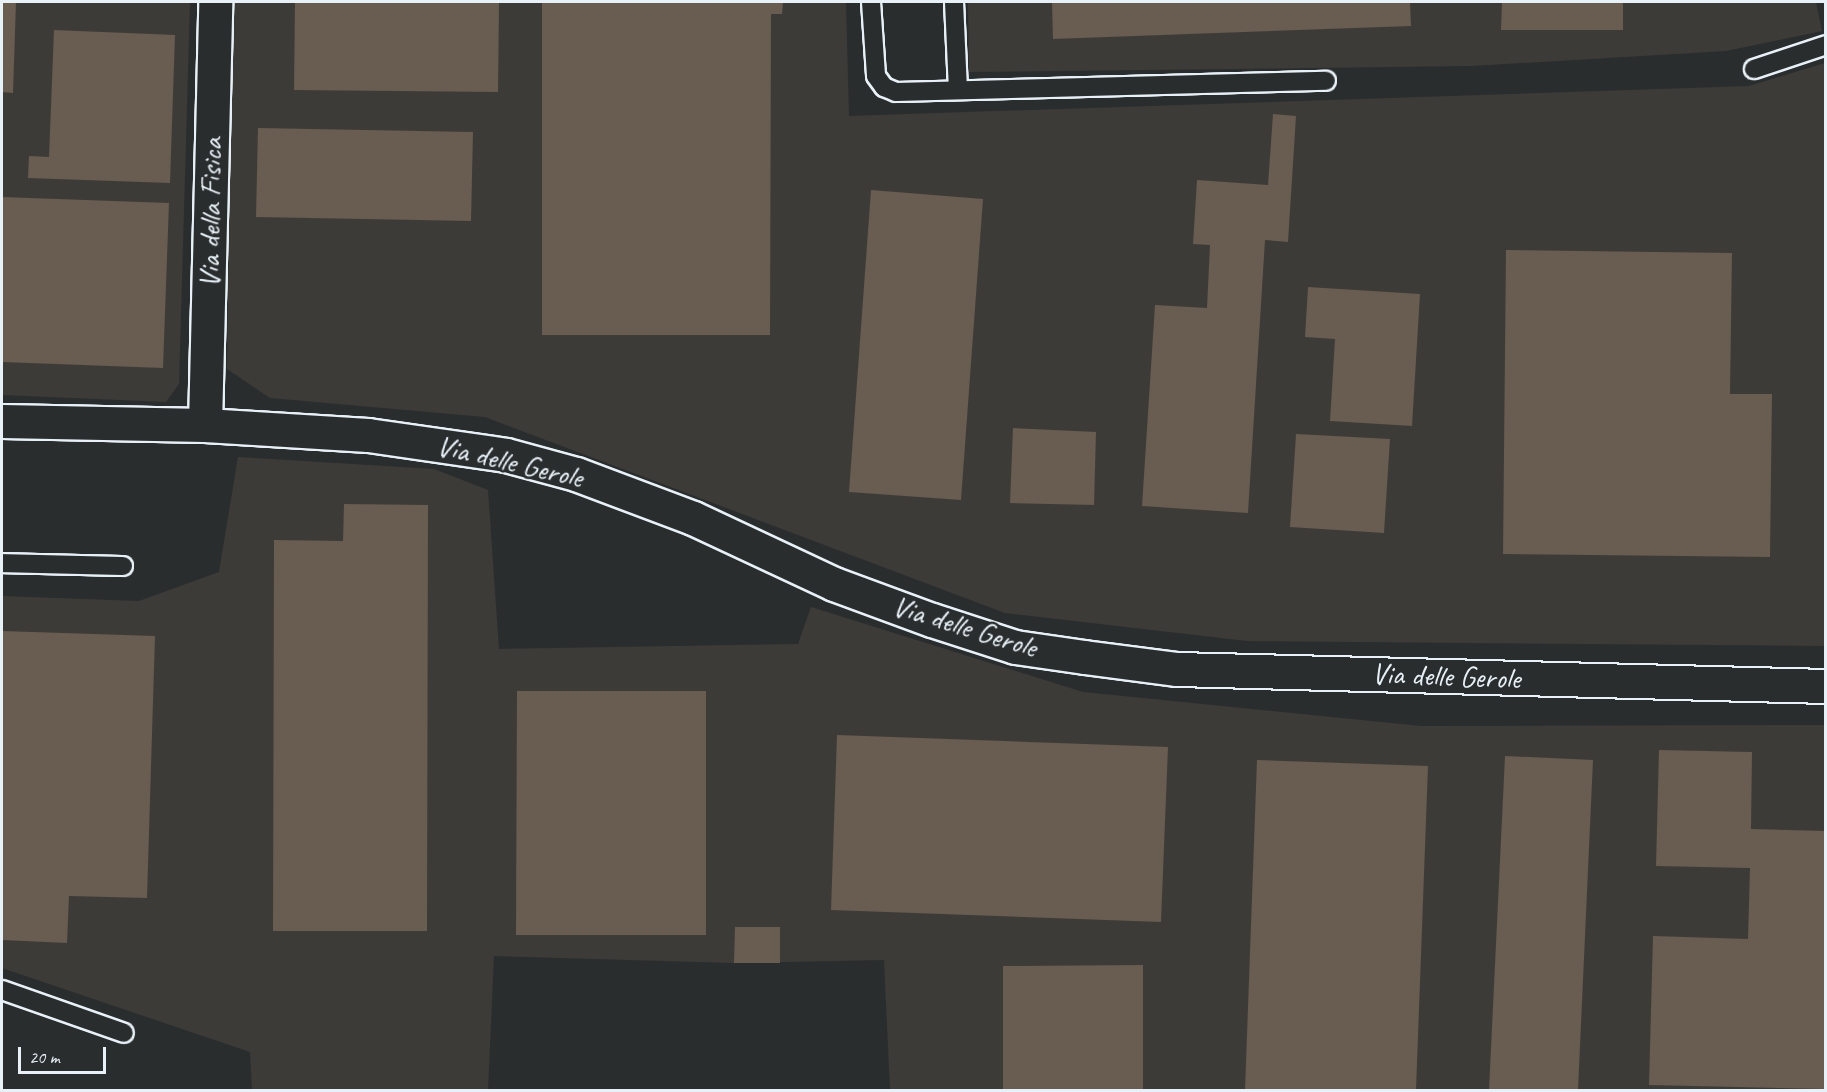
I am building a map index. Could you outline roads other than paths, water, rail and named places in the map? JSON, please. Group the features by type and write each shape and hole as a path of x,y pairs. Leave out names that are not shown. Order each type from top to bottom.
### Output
{"street":[{"name":"Via della Fisica","path":"206,425 215,2"},
{"name":"Via delle Gerole","path":"2,420 206,425 368,435 506,454 576,474 693,518 834,584 1015,647 1177,669 1826,686"}],"lane":[{"path":"871,2 873,56 879,83 896,92 1326,81"},
{"path":"954,2 958,90"},
{"path":"1754,69 1826,45"},
{"path":"2,563 123,566"},
{"path":"2,990 124,1033"}]}
